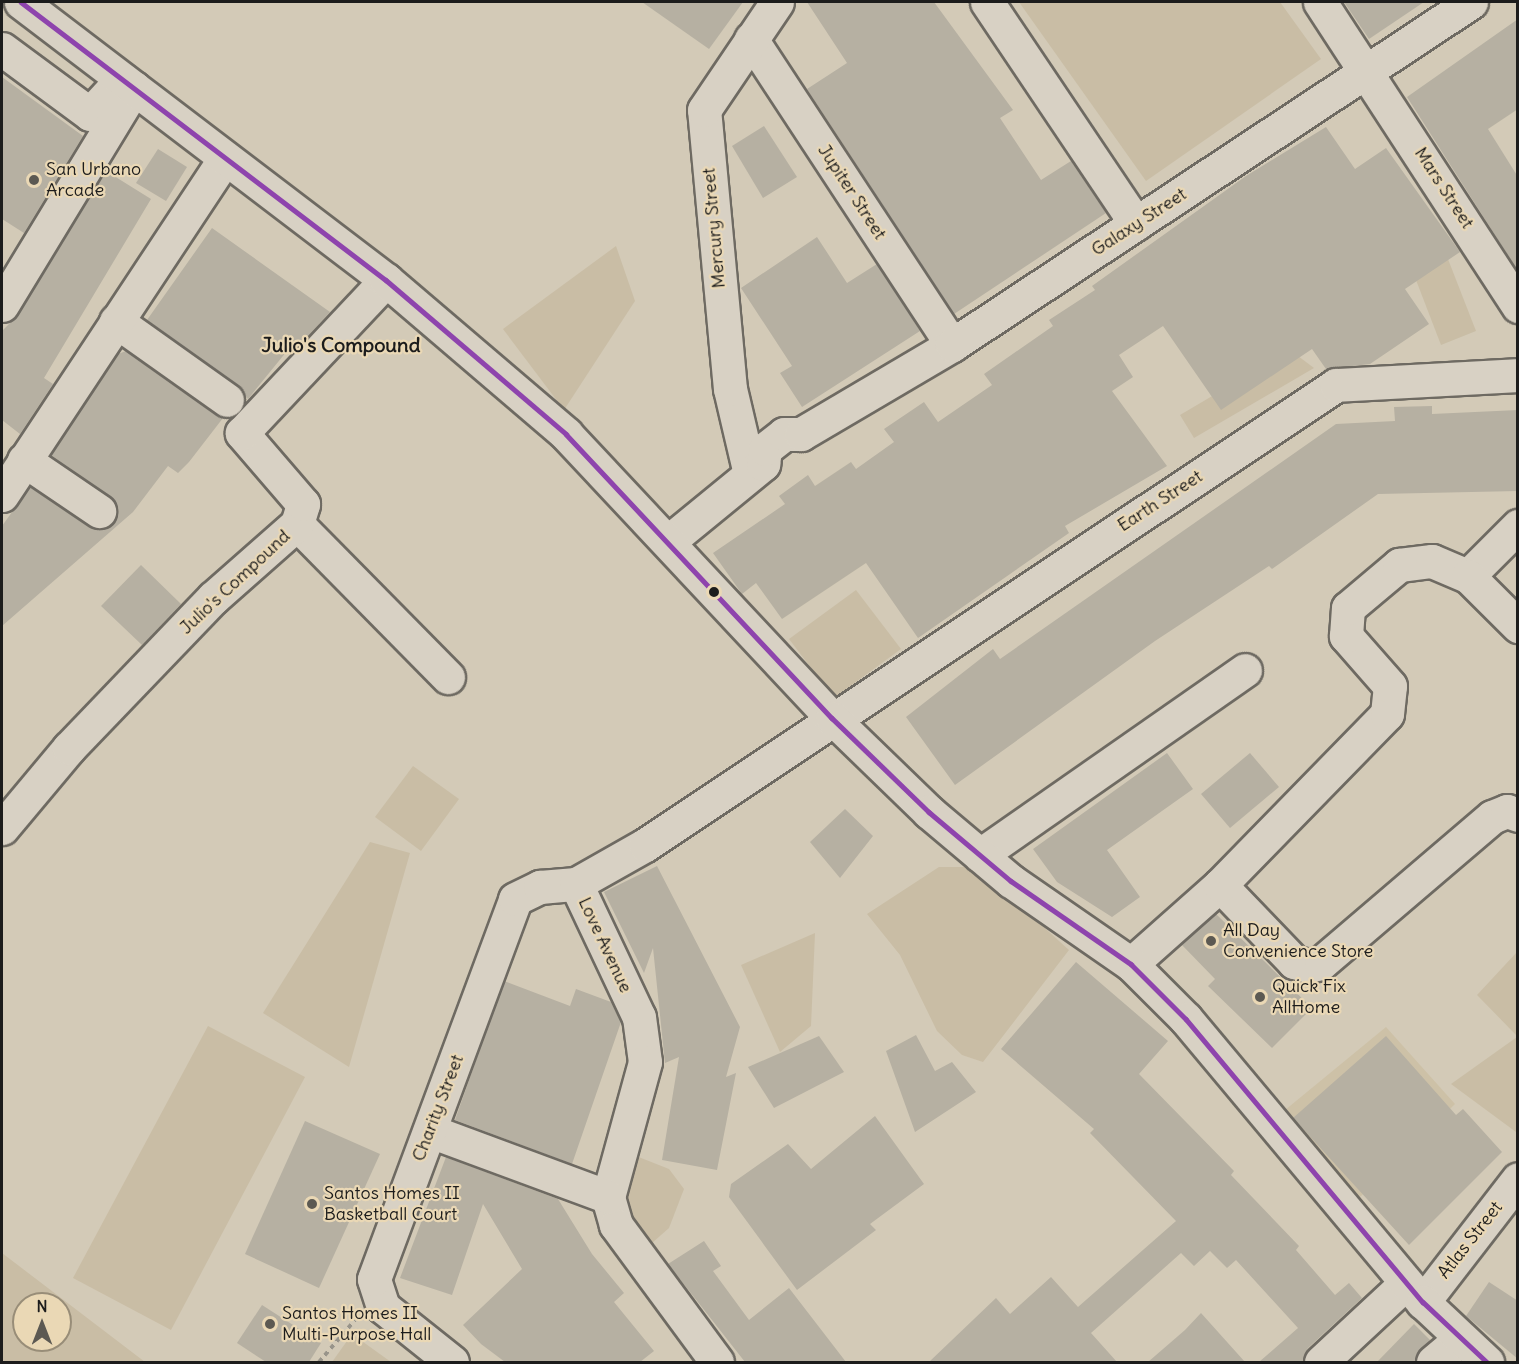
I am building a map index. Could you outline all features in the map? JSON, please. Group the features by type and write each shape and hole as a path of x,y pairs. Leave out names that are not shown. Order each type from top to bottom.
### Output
{"street":[{"path":"21,2 386,280 566,434 669,541 832,718 980,855 1131,964 1186,1019 1415,1292 1460,1339 1487,1362"},
{"name":"Mercury Street","path":"757,469 730,389 704,110 777,2"},
{"path":"987,2 1136,224"},
{"name":"Mars Street","path":"1320,2 1368,71 1516,300"},
{"name":"Galaxy Street","path":"669,541 757,469 765,449 784,434 801,434 952,345 1471,2"},
{"name":"Jupiter Street","path":"751,39 952,345"},
{"path":"2,49 90,114 128,83"},
{"path":"2,305 128,83"},
{"path":"2,495 225,158"},
{"name":"Julio's Compound","path":"2,828 69,748 213,598 297,524 303,504 242,434 386,280"},
{"path":"116,321 227,400"},
{"name":"Earth Street","path":"832,718 1336,385 1518,375"},
{"path":"24,460 99,511"},
{"path":"297,524 447,677"},
{"path":"1468,576 1518,526"},
{"path":"1131,964 1220,885 1387,714 1390,686 1346,636 1348,608 1399,566 1432,561 1468,576 1518,626"},
{"path":"980,855 1245,670"},
{"name":"Love Avenue","path":"608,1197 645,1062 639,1017 576,884 645,845 832,718"},
{"path":"1220,885 1294,962 1308,966 1321,963 1492,818 1508,811 1518,815"},
{"name":"Charity Street","path":"376,1294 377,1265 430,1131 515,899 540,887 576,884"},
{"path":"430,1131 608,1197 616,1225 717,1362"},
{"name":"Atlas Street","path":"1321,1362 1415,1292 1518,1179"},
{"path":"376,1294 394,1317 452,1362"},
{"path":"1432,1362 1460,1339"}],"path":[{"path":"319,1362 376,1294"}],"shaded area":[{"path":"1019,2 1280,2 1321,59 1146,181"},
{"path":"616,246 635,301 564,410 503,329"},
{"path":"1446,254 1476,331 1441,345 1411,267"},
{"path":"1290,350 1314,368 1194,438 1180,415"},
{"path":"856,590 901,649 834,698 789,639"},
{"path":"413,766 459,799 421,851 375,817"},
{"path":"370,842 410,853 349,1067 263,1013"},
{"path":"939,867 977,867 1069,950 983,1062 962,1055 937,1031 900,955 867,914"},
{"path":"815,933 811,1026 780,1052 741,965"},
{"path":"1517,952 1517,1036 1477,995"},
{"path":"208,1026 305,1077 171,1330 73,1278"},
{"path":"1386,1027 1455,1104 1359,1198 1279,1115"},
{"path":"1517,1037 1518,1130 1516,1132 1451,1084"},
{"path":"631,1154 669,1169 684,1189 669,1228 643,1251 618,1215"},
{"path":"2,1253 53,1292 12,1292 12,1352 72,1352 72,1306 145,1362 2,1362"},
{"path":"352,1334 391,1362 332,1362"}],"building":[{"path":"642,2 743,2 709,49"},
{"path":"807,2 934,2 1013,110 1000,118 1041,180 1071,161 1106,213 954,314 807,89 847,63"},
{"path":"1344,2 1424,2 1369,39"},
{"path":"1518,19 1518,109 1488,129 1518,177 1518,271 1407,97"},
{"name":"San Urbano Arcade","path":"2,77 83,136 24,233 2,219"},
{"path":"764,126 797,177 763,198 732,146"},
{"path":"1326,127 1355,169 1386,148 1460,252 1405,289 1429,324 1370,364 1326,369 1312,349 1221,410 1163,326 1119,355 1133,377 1112,391 1167,466 1065,526 1069,533 918,638 866,563 782,619 756,583 742,594 713,553 785,504 779,496 808,475 815,486 851,462 856,469 894,442 884,429 924,402 938,422 992,385 984,374 1053,326 1049,320 1095,290 1092,286 1246,176"},
{"path":"158,149 187,167 166,201 136,183"},
{"path":"106,171 151,199 44,378 53,384 20,434 2,420 2,331 18,315"},
{"path":"212,228 330,312 291,354 287,351 248,399 238,385 147,320"},
{"path":"817,237 847,283 877,264 920,331 802,407 780,373 792,366 741,288"},
{"path":"126,351 223,418 178,473 168,466 133,512 2,626 2,526 30,487 89,527 107,528 115,521 116,503 110,496 51,455 118,354"},
{"path":"1432,406 1432,414 1518,410 1518,491 1378,494 1272,569 1269,566 1155,641 955,785 906,717 993,649 1000,659 1336,424 1395,421 1394,407"},
{"path":"141,565 181,604 142,645 101,606"},
{"path":"1167,753 1193,789 1107,850 1140,897 1112,917 1057,882 1033,849"},
{"path":"1250,753 1279,787 1230,828 1201,794"},
{"path":"845,809 873,836 840,878 810,842"},
{"path":"657,866 740,1027 726,1077 736,1073 717,1170 662,1160 679,1057 665,1063 653,948 644,973 604,892"},
{"name":"Quick Fix AllHome","path":"1216,914 1312,1008 1272,1048 1208,986 1215,979 1181,944"},
{"path":"1076,962 1168,1041 1139,1074 1234,1171 1231,1175 1299,1246 1296,1250 1335,1295 1349,1283 1362,1298 1308,1348 1303,1362 1259,1362 1298,1328 1236,1260 1227,1268 1210,1251 1194,1266 1181,1253 1091,1333 1117,1362 929,1362 996,1298 1010,1314 1051,1277 1078,1307 1176,1221 1090,1133 1094,1129 1001,1049"},
{"path":"504,981 570,1006 576,989 611,1002 621,1022 572,1164 455,1120"},
{"path":"916,1035 935,1071 952,1062 976,1092 915,1132 886,1051"},
{"path":"819,1036 844,1072 774,1108 748,1067"},
{"path":"1386,1036 1456,1115 1463,1109 1502,1152 1409,1245 1293,1118"},
{"path":"875,1116 924,1184 870,1224 876,1230 797,1290 729,1197 731,1184 788,1144 811,1169"},
{"name":"Santos Homes II Basketball Court","path":"305,1121 380,1154 319,1288 245,1254"},
{"path":"446,1157 558,1199 592,1254 624,1293 614,1302 654,1351 640,1362 505,1362 481,1344 463,1325 522,1269 483,1204 452,1295 400,1278"},
{"path":"704,1241 721,1266 713,1271 749,1320 789,1288 846,1362 745,1362 668,1264"},
{"path":"1489,1282 1518,1301 1518,1359 1466,1316"},
{"name":"Santos Homes II Multi-Purpose Hall","path":"262,1305 321,1343 309,1362 266,1362 237,1343"},
{"path":"1201,1313 1245,1362 1148,1362 1185,1330"},
{"path":"1414,1324 1430,1340 1415,1362 1377,1362"}],"transit line":[{"path":"21,2 386,280 566,434 832,718 929,812 1011,881 1131,964 1186,1019 1423,1302 1487,1362"}],"place":[{"name":"San Urbano Arcade","path":"34,180"},
{"name":"All Day Convenience Store","path":"1211,941"},
{"name":"Quick Fix AllHome","path":"1260,997"},
{"name":"Santos Homes II Basketball Court","path":"312,1204"},
{"name":"Santos Homes II Multi-Purpose Hall","path":"270,1324"}],"district":[{"name":"Julio's Compound","path":"341,344"}]}
